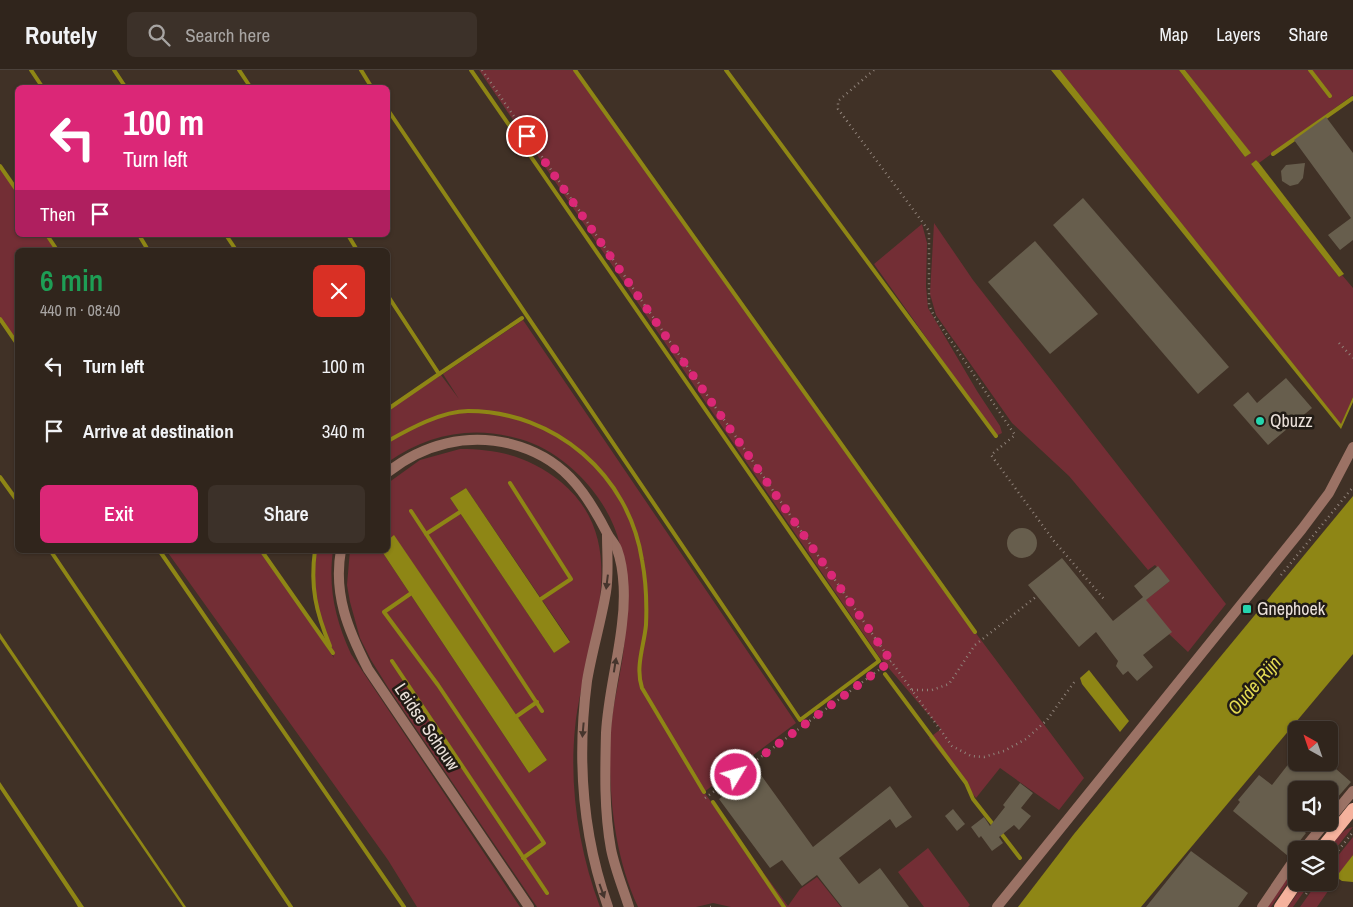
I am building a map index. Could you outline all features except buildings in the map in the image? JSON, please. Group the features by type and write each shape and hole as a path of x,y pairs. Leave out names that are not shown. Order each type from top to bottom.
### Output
{"main road":[{"path":"1327,841 1353,809"},
{"path":"1280,907 1291,891"}],"street":[{"path":"390,470 404,459 445,443 478,439 514,445 546,459 575,481 592,503 617,549 620,562 623,608 606,731 606,793 611,851 629,907"},
{"path":"997,907 1330,493 1353,447"},
{"path":"608,534 608,571 587,682 582,745 583,792 589,841 608,907"},
{"name":"Leidse Schouw","path":"340,553 338,566 339,590 344,615 352,637 368,669 529,907"},
{"path":"1338,809 1353,791"},
{"path":"1310,841 1319,831"},
{"path":"1262,907 1288,871"}],"path":[{"path":"482,70 891,661 952,746 971,756 984,756 1004,751 1026,739 1047,720 1075,680"},
{"path":"874,70 838,101 838,108 929,231 929,305 934,316 1015,435 991,455 1054,541 1104,599"},
{"path":"1339,343 1353,358"},
{"path":"912,690 932,690 949,684 975,645 1037,596"},
{"path":"705,798 891,661"},
{"path":"1338,851 1353,832"},
{"path":"710,907 715,907"}],"shaded area":[{"path":"479,70 574,70 975,632 1084,778 1059,810 1000,768 976,798 929,738 941,729 880,658"},
{"path":"1060,70 1179,70 1245,157 1250,153 1185,70 1353,70 1353,95 1259,163 1256,160 1251,164 1339,277 1342,275 1353,288 1353,397 1341,425"},
{"path":"0,166 15,189 15,237 48,237 56,248 15,248 15,339 0,318"},
{"path":"934,223 973,280 1226,604 1188,652 1169,634 1143,602 1170,581 1155,565 1148,570 1069,476 1012,423 936,315 930,294"},
{"path":"922,224 927,243 926,286 928,308 1000,426 1002,433 996,436 874,264"},
{"path":"523,320 796,723 704,792 788,906 800,889 817,877 841,907 731,907 713,903 696,907 638,907 623,867 612,804 611,726 625,632 621,549 614,527 596,494 583,479 553,454 537,445 520,439 485,433 451,435 419,445 390,461 390,409 441,375 459,399 443,374"},
{"path":"460,449 474,449 514,456 538,466 561,482 584,508 597,536 601,567 600,599 575,728 573,773 581,842 600,907 537,907 389,689 360,638 347,585 350,553 383,553 529,773 547,760 394,536 390,539 390,482 420,460","holes":["466,488 570,641 554,653 450,498"]},
{"path":"168,553 263,553 334,658 318,617 314,601 313,584 315,553 333,553 331,577 334,603 351,654 520,907 417,907 388,860"},
{"path":"1353,827 1338,846 1338,841 1335,841 1336,839"},
{"path":"1353,837 1353,855 1338,877 1338,856"},
{"path":"928,848 970,905 968,907 924,907 898,872"},
{"path":"1288,876 1288,882 1271,907 1267,907"},
{"path":"1299,891 1304,891 1293,907 1288,907"},
{"path":"1311,891 1328,891 1317,907 1300,907"}],"water":[{"path":"1051,70 1060,70 1341,424 1353,397 1353,402 1341,429"},
{"path":"1179,70 1185,70 1251,153 1245,157"},
{"path":"1256,160 1344,274 1339,277 1251,164"},
{"path":"466,488 570,642 554,653 450,498"},
{"name":"Oude Rijn","path":"1353,496 1353,654 1297,721 1288,721 1288,732 1141,907 1018,907 1074,834"},
{"path":"394,535 547,760 529,773 383,553 390,553 390,538"},
{"path":"0,633 186,907 183,907 0,639"},
{"path":"1089,670 1129,721 1120,732 1082,684 1080,678"},
{"path":"0,782 84,907 78,907 0,789"},
{"path":"1353,855 1353,882 1342,881 1338,878 1338,874"}],"waterway":[{"path":"31,70 41,85"},
{"path":"114,70 124,85"},
{"path":"239,70 249,85"},
{"path":"361,70 370,85"},
{"path":"390,113 800,720 879,661 471,70"},
{"path":"575,70 975,632"},
{"path":"726,70 996,436"},
{"path":"1310,70 1330,96"},
{"path":"1273,154 1353,98"},
{"path":"0,166 15,188"},
{"path":"48,237 56,248"},
{"path":"140,237 147,248"},
{"path":"227,237 235,248"},
{"path":"349,237 356,248"},
{"path":"390,299 439,374 390,408"},
{"path":"439,374 522,318"},
{"path":"0,319 15,341"},
{"path":"390,440 416,426 447,414 468,411 500,414 530,422 558,436 583,454 604,476 622,501 634,529 642,560 646,609 646,625 639,672 642,688 704,792"},
{"path":"0,477 15,498"},
{"path":"510,483 571,579 541,599"},
{"path":"411,511 542,711"},
{"path":"426,534 460,512"},
{"path":"52,553 291,907"},
{"path":"161,553 404,907"},
{"path":"263,553 333,653"},
{"path":"315,553 313,576 315,599 330,646"},
{"path":"410,594 384,612 438,685 544,843 523,858"},
{"path":"392,661 547,893"},
{"path":"885,674 966,783 973,799 995,827"},
{"path":"517,716 537,702"},
{"path":"713,802 784,907"},
{"path":"1000,832 1020,858"}],"place":[{"name":"Qbuzz","path":"1260,421"},
{"name":"Gnephoek","path":"1247,609"}],"route":[{"path":"527,136 891,661 736,775"}]}
